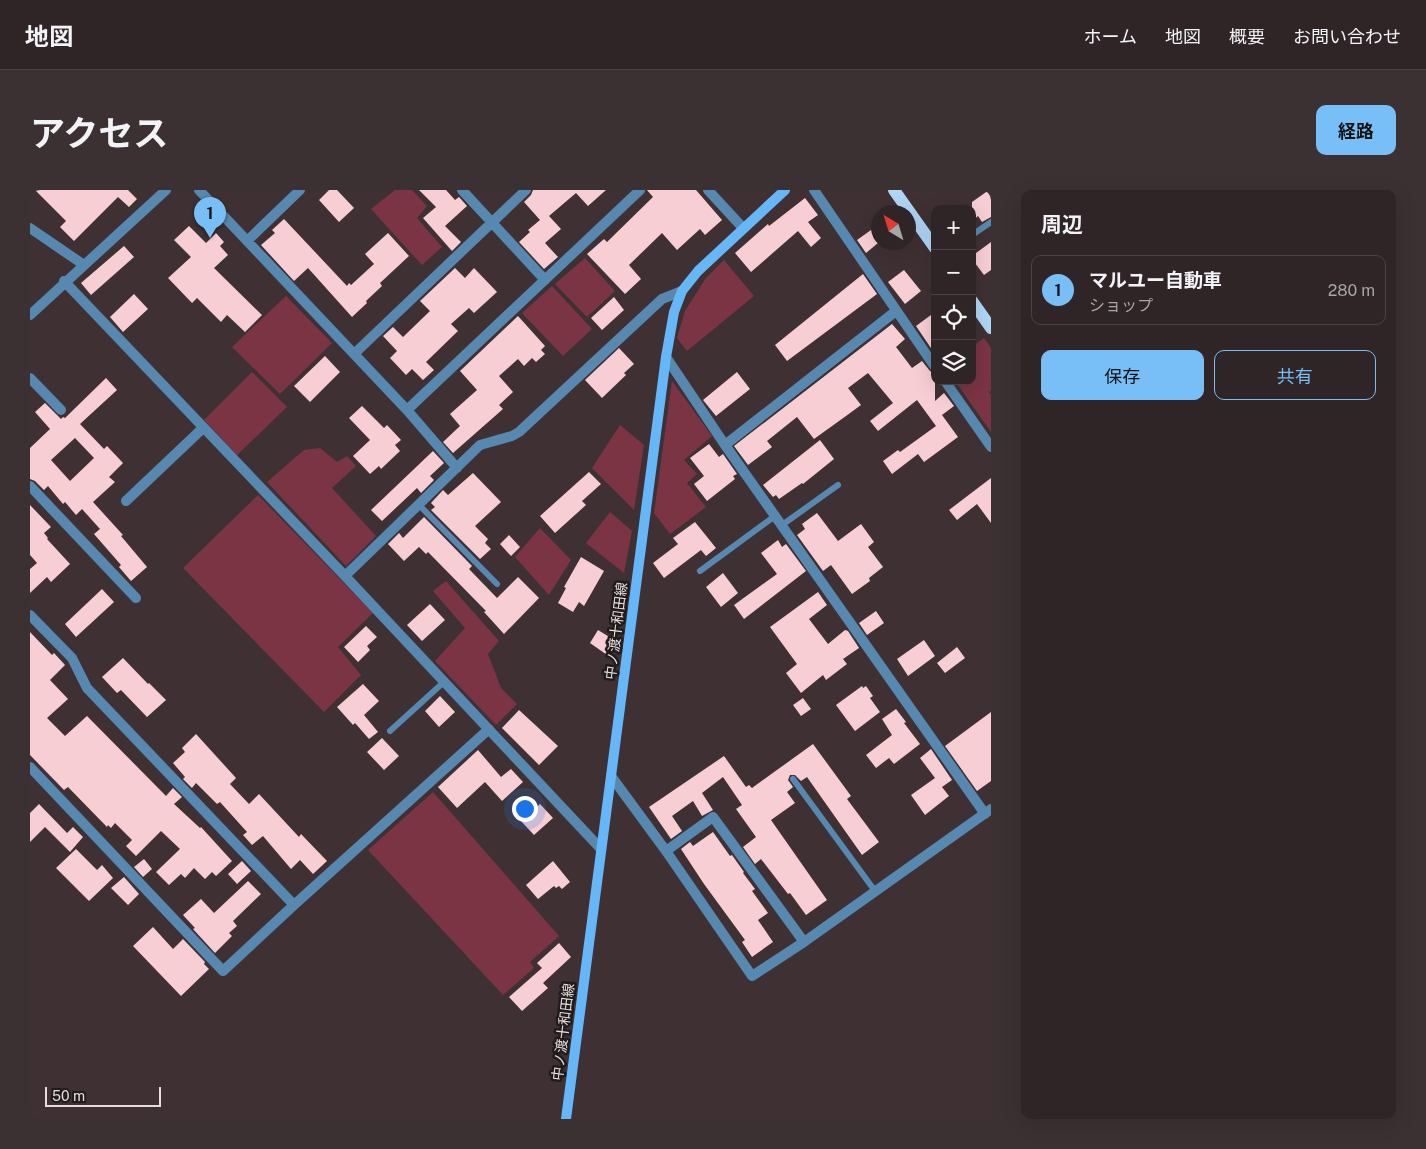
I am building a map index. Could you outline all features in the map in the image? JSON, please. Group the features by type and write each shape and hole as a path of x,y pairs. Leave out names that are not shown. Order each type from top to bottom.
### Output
{"main road":[{"name":"中ノ渡十和田線","path":"566,1119 666,357 674,312 682,291 698,271 785,190"},
{"path":"894,190 931,242"},
{"path":"976,307 991,328"}],"street":[{"path":"30,314 166,190"},
{"path":"199,190 407,410 457,468"},
{"path":"248,241 300,190"},
{"path":"462,190 546,280"},
{"path":"354,354 526,190"},
{"path":"407,410 640,190"},
{"path":"708,190 744,228"},
{"path":"814,190 931,361"},
{"path":"30,228 84,266"},
{"path":"64,281 445,681 601,849"},
{"path":"345,576 480,445 512,436 519,432 662,299 682,291"},
{"path":"725,445 896,311"},
{"path":"611,776 666,851 752,976 804,942 988,812 775,516 666,357"},
{"path":"30,378 61,410"},
{"path":"948,385 991,447"},
{"path":"126,502 203,428"},
{"path":"30,486 136,598"},
{"path":"30,615 72,658 87,688 294,905"},
{"path":"30,767 223,971 489,729"},
{"path":"666,851 713,817 804,942"}],"lane":[{"path":"976,232 991,222"},
{"path":"782,525 838,485"},
{"path":"419,505 497,584"},
{"path":"700,571 775,516"},
{"path":"390,732 445,681"},
{"path":"793,778 875,891"}],"shaded area":[{"path":"395,190 412,190 427,206 417,218 442,247 422,265 371,209"},
{"path":"585,258 615,291 587,317 555,284"},
{"path":"724,260 754,296 687,351 677,338 685,311 706,278"},
{"path":"552,286 592,329 563,356 522,313"},
{"path":"286,296 332,343 280,394 232,347"},
{"path":"984,338 991,348 991,391 989,392 991,395 991,432 958,385 976,385 976,344"},
{"path":"252,372 287,407 237,455 204,420"},
{"path":"672,381 712,436 684,460 697,474 687,483 706,507 670,534 654,513"},
{"path":"620,425 644,445 634,510 592,468"},
{"path":"320,448 337,462 347,456 356,466 332,488 376,536 346,566 267,482 304,450"},
{"path":"258,495 373,613 338,647 361,675 324,712 183,568"},
{"path":"610,512 632,531 624,573 586,543"},
{"path":"540,528 571,560 549,595 515,557"},
{"path":"446,581 499,641 488,654 501,688 517,704 496,725 435,661 465,628 433,591"},
{"path":"433,792 559,936 530,962 534,968 503,995 368,850"}],"building":[{"path":"35,190 128,190 137,199 129,207 118,197 74,241 60,227 66,221"},
{"path":"329,190 337,190 354,208 339,222 319,200"},
{"path":"419,190 446,190 455,200 459,197 467,206 445,226 461,242 452,251 423,218 436,207"},
{"path":"533,190 606,190 588,206 576,193 549,216 561,229 545,243 558,257 544,269 519,242 530,232 528,230 540,220 524,202"},
{"path":"647,190 696,190 722,220 705,235 700,229 677,250 662,233 629,265 641,279 625,294 587,254 604,239 607,242 653,197"},
{"path":"991,190 991,217 982,222 978,216 976,218 976,205 972,205 972,202"},
{"path":"805,198 818,215 808,222 821,238 811,247 798,231 751,272 735,253 768,224 769,226"},
{"path":"284,219 347,286 349,283 351,285 374,264 365,254 388,233 409,256 380,283 382,286 352,317 308,268 294,281 261,245 275,233 272,230"},
{"path":"189,226 206,243 216,233 224,242 220,246 228,255 214,268 262,315 245,332 227,315 221,322 197,298 192,303 168,278 191,257 174,240"},
{"path":"871,230 871,249 866,253 857,240"},
{"path":"991,242 991,270 984,275 976,264 976,253"},
{"path":"124,246 134,257 91,295 81,283"},
{"path":"455,268 465,278 474,268 497,292 474,313 469,308 451,324 458,331 426,362 434,370 423,380 412,369 406,375 390,358 397,351 383,336 393,327 403,337 430,311 420,301"},
{"path":"904,270 921,291 905,304 888,282"},
{"path":"863,274 877,294 787,361 775,345"},
{"path":"134,294 148,309 123,332 110,317"},
{"path":"614,297 624,310 602,330 591,318"},
{"path":"931,315 931,348 916,326"},
{"path":"518,316 545,346 541,350 545,354 536,362 532,358 524,366 518,359 499,376 513,392 499,405 503,409 453,453 443,442 460,426 450,414 477,390 460,371"},
{"path":"892,324 905,339 896,347 912,368 922,361 931,372 931,385 935,385 935,401 944,393 954,406 942,415 958,437 924,462 918,454 892,474 883,461 898,450 900,452 936,426 917,400 878,431 870,421 893,403 868,373 848,388 861,405 814,439 797,417 767,441 772,447 748,465 734,446"},
{"path":"619,348 634,364 624,373 626,375 602,398 585,380"},
{"path":"325,356 340,372 310,402 294,386"},
{"path":"737,372 750,389 716,416 703,400"},
{"path":"106,378 117,390 80,424 104,449 107,446 123,463 109,477 115,482 93,502 123,535 121,536 147,567 131,581 119,567 121,565 94,534 100,529 82,509 76,515 65,502 63,504 48,486 44,490 35,481 30,479 30,448 50,429 35,412 45,403 61,419 65,418","holes":["75,438 94,458 70,481 51,460"]},
{"path":"362,406 384,428 387,425 401,440 395,445 400,451 381,469 379,466 370,474 353,456 370,440 349,418"},
{"path":"820,440 834,459 803,484 779,499 776,495 773,497 763,485"},
{"path":"709,444 719,457 723,454 737,474 733,476 735,479 707,501 694,484 704,476 690,458"},
{"path":"433,451 444,463 430,476 434,480 421,493 417,488 382,521 371,510"},
{"path":"589,472 601,484 582,501 586,505 555,533 540,516"},
{"path":"473,473 501,502 475,526 488,539 485,543 491,549 480,559 431,510 435,507 431,503 443,490 448,495"},
{"path":"991,478 991,523 977,504 957,520 949,510"},
{"path":"30,505 51,527 44,533 47,539 70,564 51,582 47,577 30,593 30,569 37,563 30,555"},
{"path":"817,513 838,541 861,524 874,542 868,547 883,567 869,578 870,581 852,594 831,565 823,571 797,535 805,529 802,524"},
{"path":"424,517 472,566 469,569 497,598 518,577 539,598 504,634 484,612 486,611 428,552 426,554 419,547 404,561 388,544 399,533 403,538"},
{"path":"695,522 716,548 706,556 701,550 664,578 653,563 678,544 673,538"},
{"path":"509,535 520,547 511,556 500,544"},
{"path":"778,540 782,547 786,544 806,571 744,619 734,605 777,574 761,553"},
{"path":"581,557 604,571 584,606 579,602 573,612 558,603 566,588 564,587"},
{"path":"723,573 738,593 721,607 706,587"},
{"path":"102,589 114,602 76,637 65,624"},
{"path":"818,592 827,605 809,619 828,644 845,630 848,631 859,648 843,659 847,664 826,680 823,675 801,693 786,673 797,664 770,627"},
{"path":"430,604 445,620 422,641 407,625"},
{"path":"876,611 884,623 867,635 859,623"},
{"path":"366,626 377,637 367,646 370,650 358,662 344,647"},
{"path":"598,630 619,643 610,657 590,643"},
{"path":"30,632 52,655 54,653 65,665 50,680 68,699 47,718 65,736 87,716 166,796 173,788 182,797 174,804 201,827 232,861 216,876 212,872 205,879 194,868 185,878 181,874 169,885 156,872 180,849 161,831 136,856 126,846 132,840 115,823 111,828 108,825 107,827 68,787 64,790 30,755"},
{"path":"924,640 935,656 908,676 897,659"},
{"path":"957,647 965,658 945,673 937,663"},
{"path":"123,658 166,700 147,717 121,690 117,693 102,677"},
{"path":"363,684 379,701 364,715 378,732 369,739 337,707"},
{"path":"862,686 863,688 866,686 873,696 870,698 880,712 855,731 836,705"},
{"path":"440,696 455,712 439,727 425,711"},
{"path":"803,698 811,709 801,716 793,705"},
{"path":"896,709 920,744 894,764 889,758 876,768 866,755 892,735 882,719"},
{"path":"519,710 558,746 539,765 502,728"},
{"path":"991,712 991,781 977,791 945,746"},
{"path":"196,734 236,778 230,784 249,804 259,794 299,837 301,834 327,861 313,874 300,860 291,869 263,836 252,845 243,835 247,832 220,802 217,804 196,783 192,788 183,779 185,777 173,763 185,752 182,748"},
{"path":"382,738 399,756 384,770 367,752"},
{"path":"813,744 851,796 847,799 879,842 862,855 807,777 801,781 795,775 790,775 788,780 793,787 787,792 795,803 771,820 827,900 806,915 761,859 755,864 743,847 756,837 736,809 742,805 723,777 702,793 713,810 702,816 693,801 672,816 682,831 671,839 649,807 724,756 746,787 749,785 752,788"},
{"path":"931,749 952,780 942,787 949,796 925,815 911,795 935,778 920,758"},
{"path":"478,750 501,777 511,769 523,782 502,801 485,782 457,808 438,787"},
{"path":"39,804 67,833 73,827 83,837 70,852 45,827 30,842 30,813"},
{"path":"540,804 553,818 534,835 521,821"},
{"path":"713,832 744,872 755,889 752,891 768,913 758,920 773,942 752,957 742,942 745,940 681,849 690,842 693,846"},
{"path":"76,849 97,870 102,865 113,878 89,901 56,868"},
{"path":"144,859 152,869 143,877 134,867"},
{"path":"242,861 251,871 237,884 228,874"},
{"path":"553,861 570,882 562,889 559,886 556,888 554,886 538,899 526,885"},
{"path":"124,877 139,894 128,905 111,888"},
{"path":"248,881 261,894 233,921 237,926 229,933 232,936 215,953 183,915 201,899 214,913"},
{"path":"153,927 173,949 183,939 205,962 204,964 209,969 181,996 133,946"},
{"path":"559,943 571,957 543,983 548,988 522,1011 509,997 542,968 537,963"}],"place":[{"name":"マルユー自動車","path":"210,238"}]}
